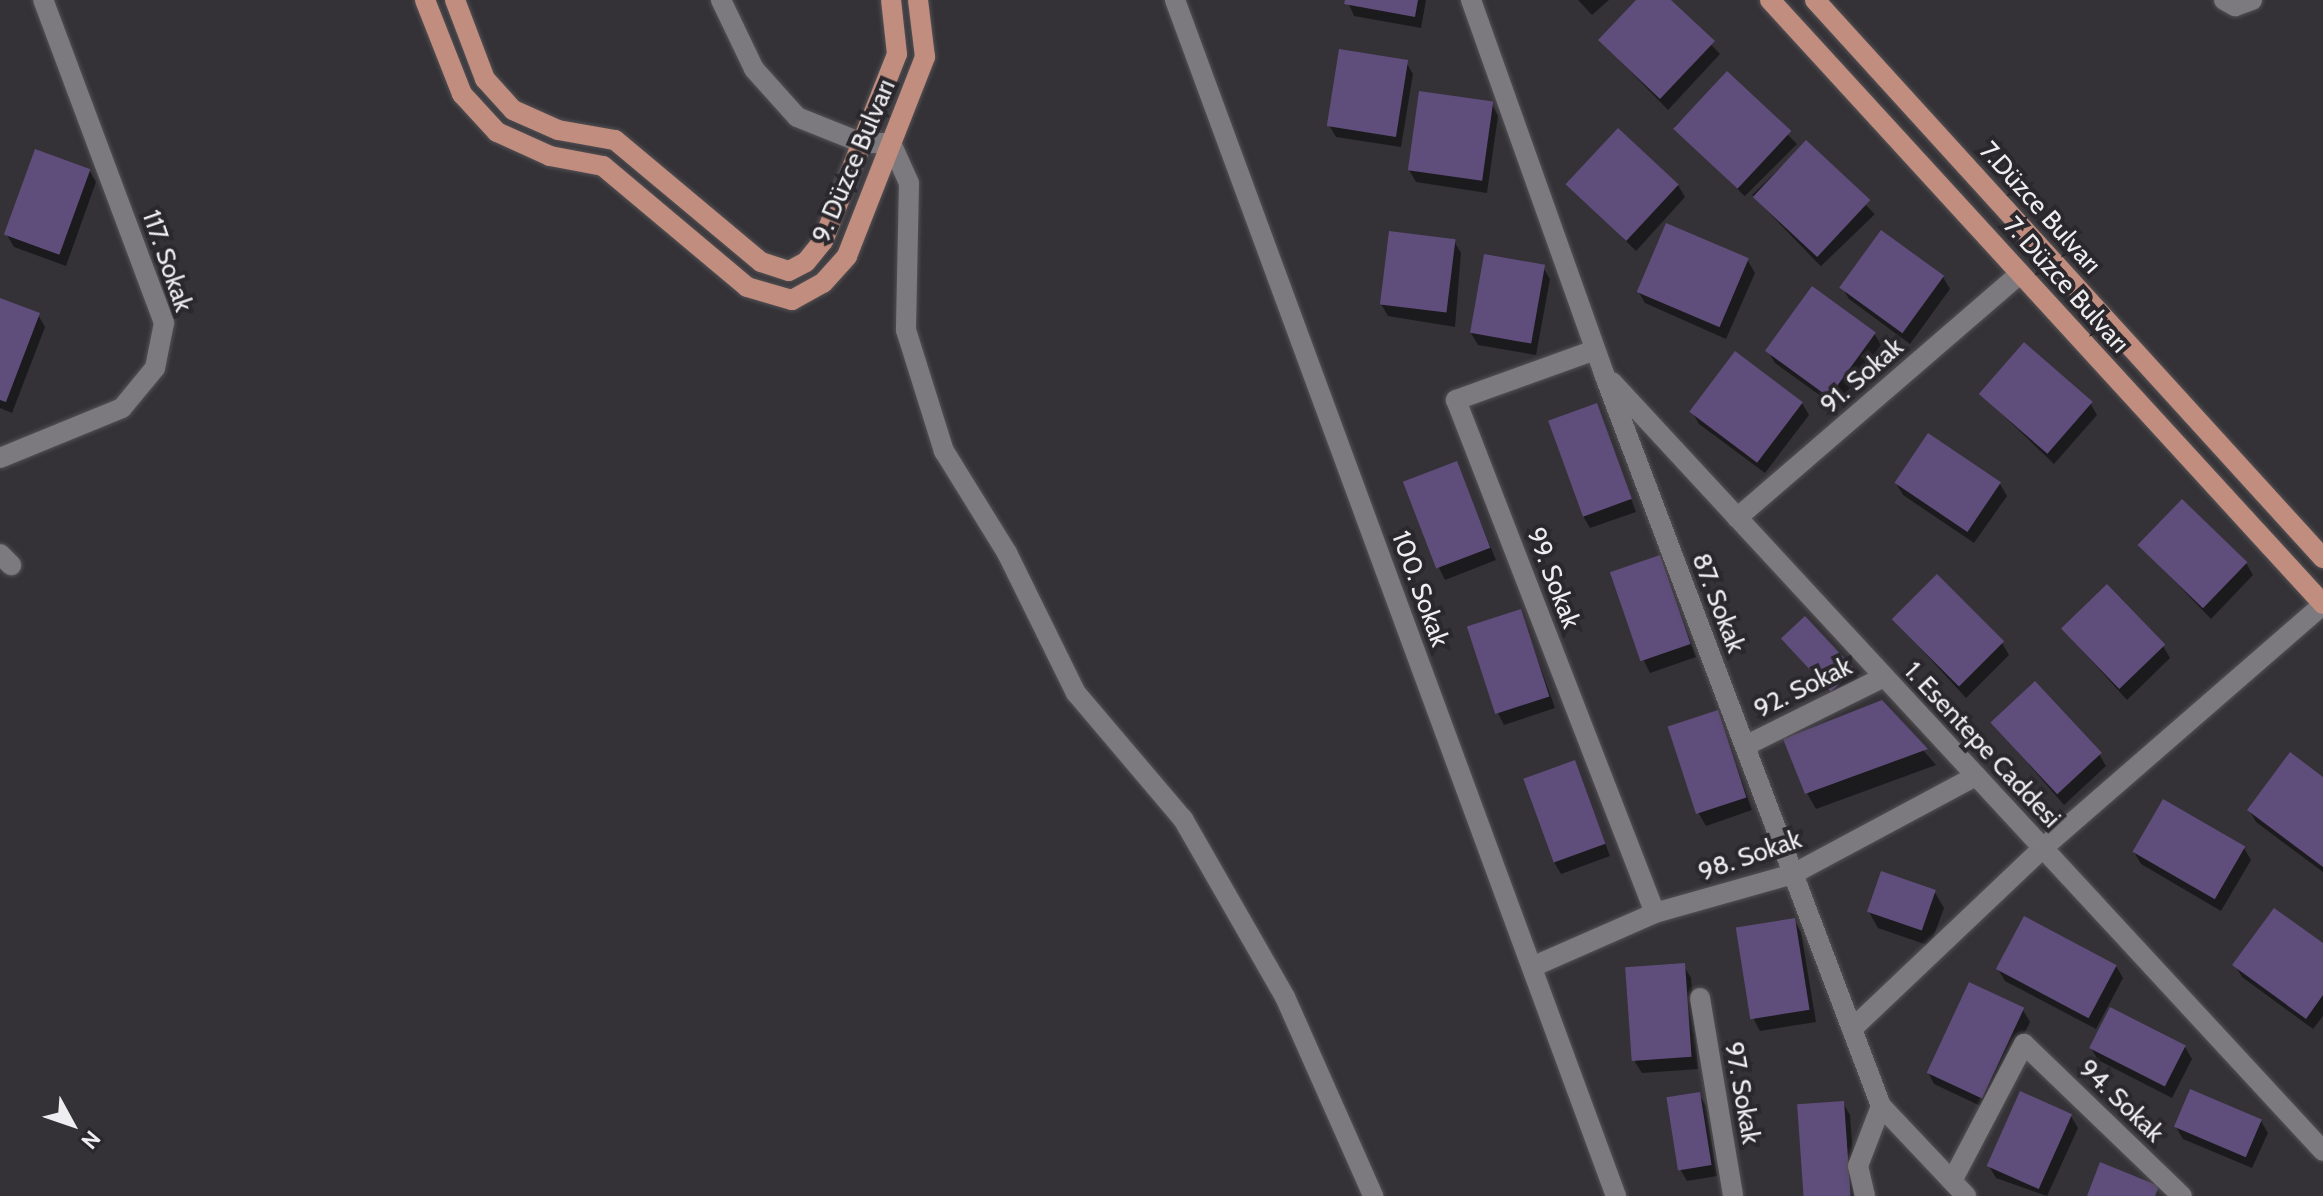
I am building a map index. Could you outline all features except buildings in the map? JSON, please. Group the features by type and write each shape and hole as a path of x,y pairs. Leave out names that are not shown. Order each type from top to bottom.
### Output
{"main road":[{"name":"9. Düzce Bulvarı","path":"425,0 462,94 497,132 550,156 603,166 747,287 792,300 823,283 847,256 925,57 918,0"},
{"name":"9. Düzce Bulvarı","path":"455,0 485,79 513,110 558,130 615,140 761,262 789,271 806,262 823,241 897,54 891,0"},
{"name":"7. Düzce Bulvarı","path":"1770,0 2323,605"},
{"name":"7.Düzce Bulvarı","path":"1815,0 2323,558"}],"street":[{"name":"117. Sokak","path":"0,458 122,408 155,368 164,323 43,0"},
{"path":"721,0 754,69 797,117 862,143 891,143 909,183 906,330 944,451 1007,553 1076,693 1183,819 1285,997 1373,1196"},
{"name":"100. Sokak","path":"1175,0 1616,1196"},
{"name":"87. Sokak","path":"1471,0 1595,350 1881,1106 1959,1189"},
{"path":"2224,0 2235,6 2252,0"},
{"name":"91. Sokak","path":"1737,518 2020,274"},
{"name":"99. Sokak","path":"1595,350 1456,400 1655,913"},
{"name":"1. Esentepe Caddesi","path":"1604,374 2323,1151"},
{"path":"1852,1029 2043,848 2323,605"},
{"name":"92. Sokak","path":"1745,746 1884,677"},
{"name":"98. Sokak","path":"1532,967 1655,913 1793,874 1976,776"},
{"name":"97. Sokak","path":"1700,998 1733,1196"},
{"name":"94. Sokak","path":"1959,1189 2024,1044 2182,1196"},
{"path":"1865,1196 1858,1166 1881,1106"}]}
